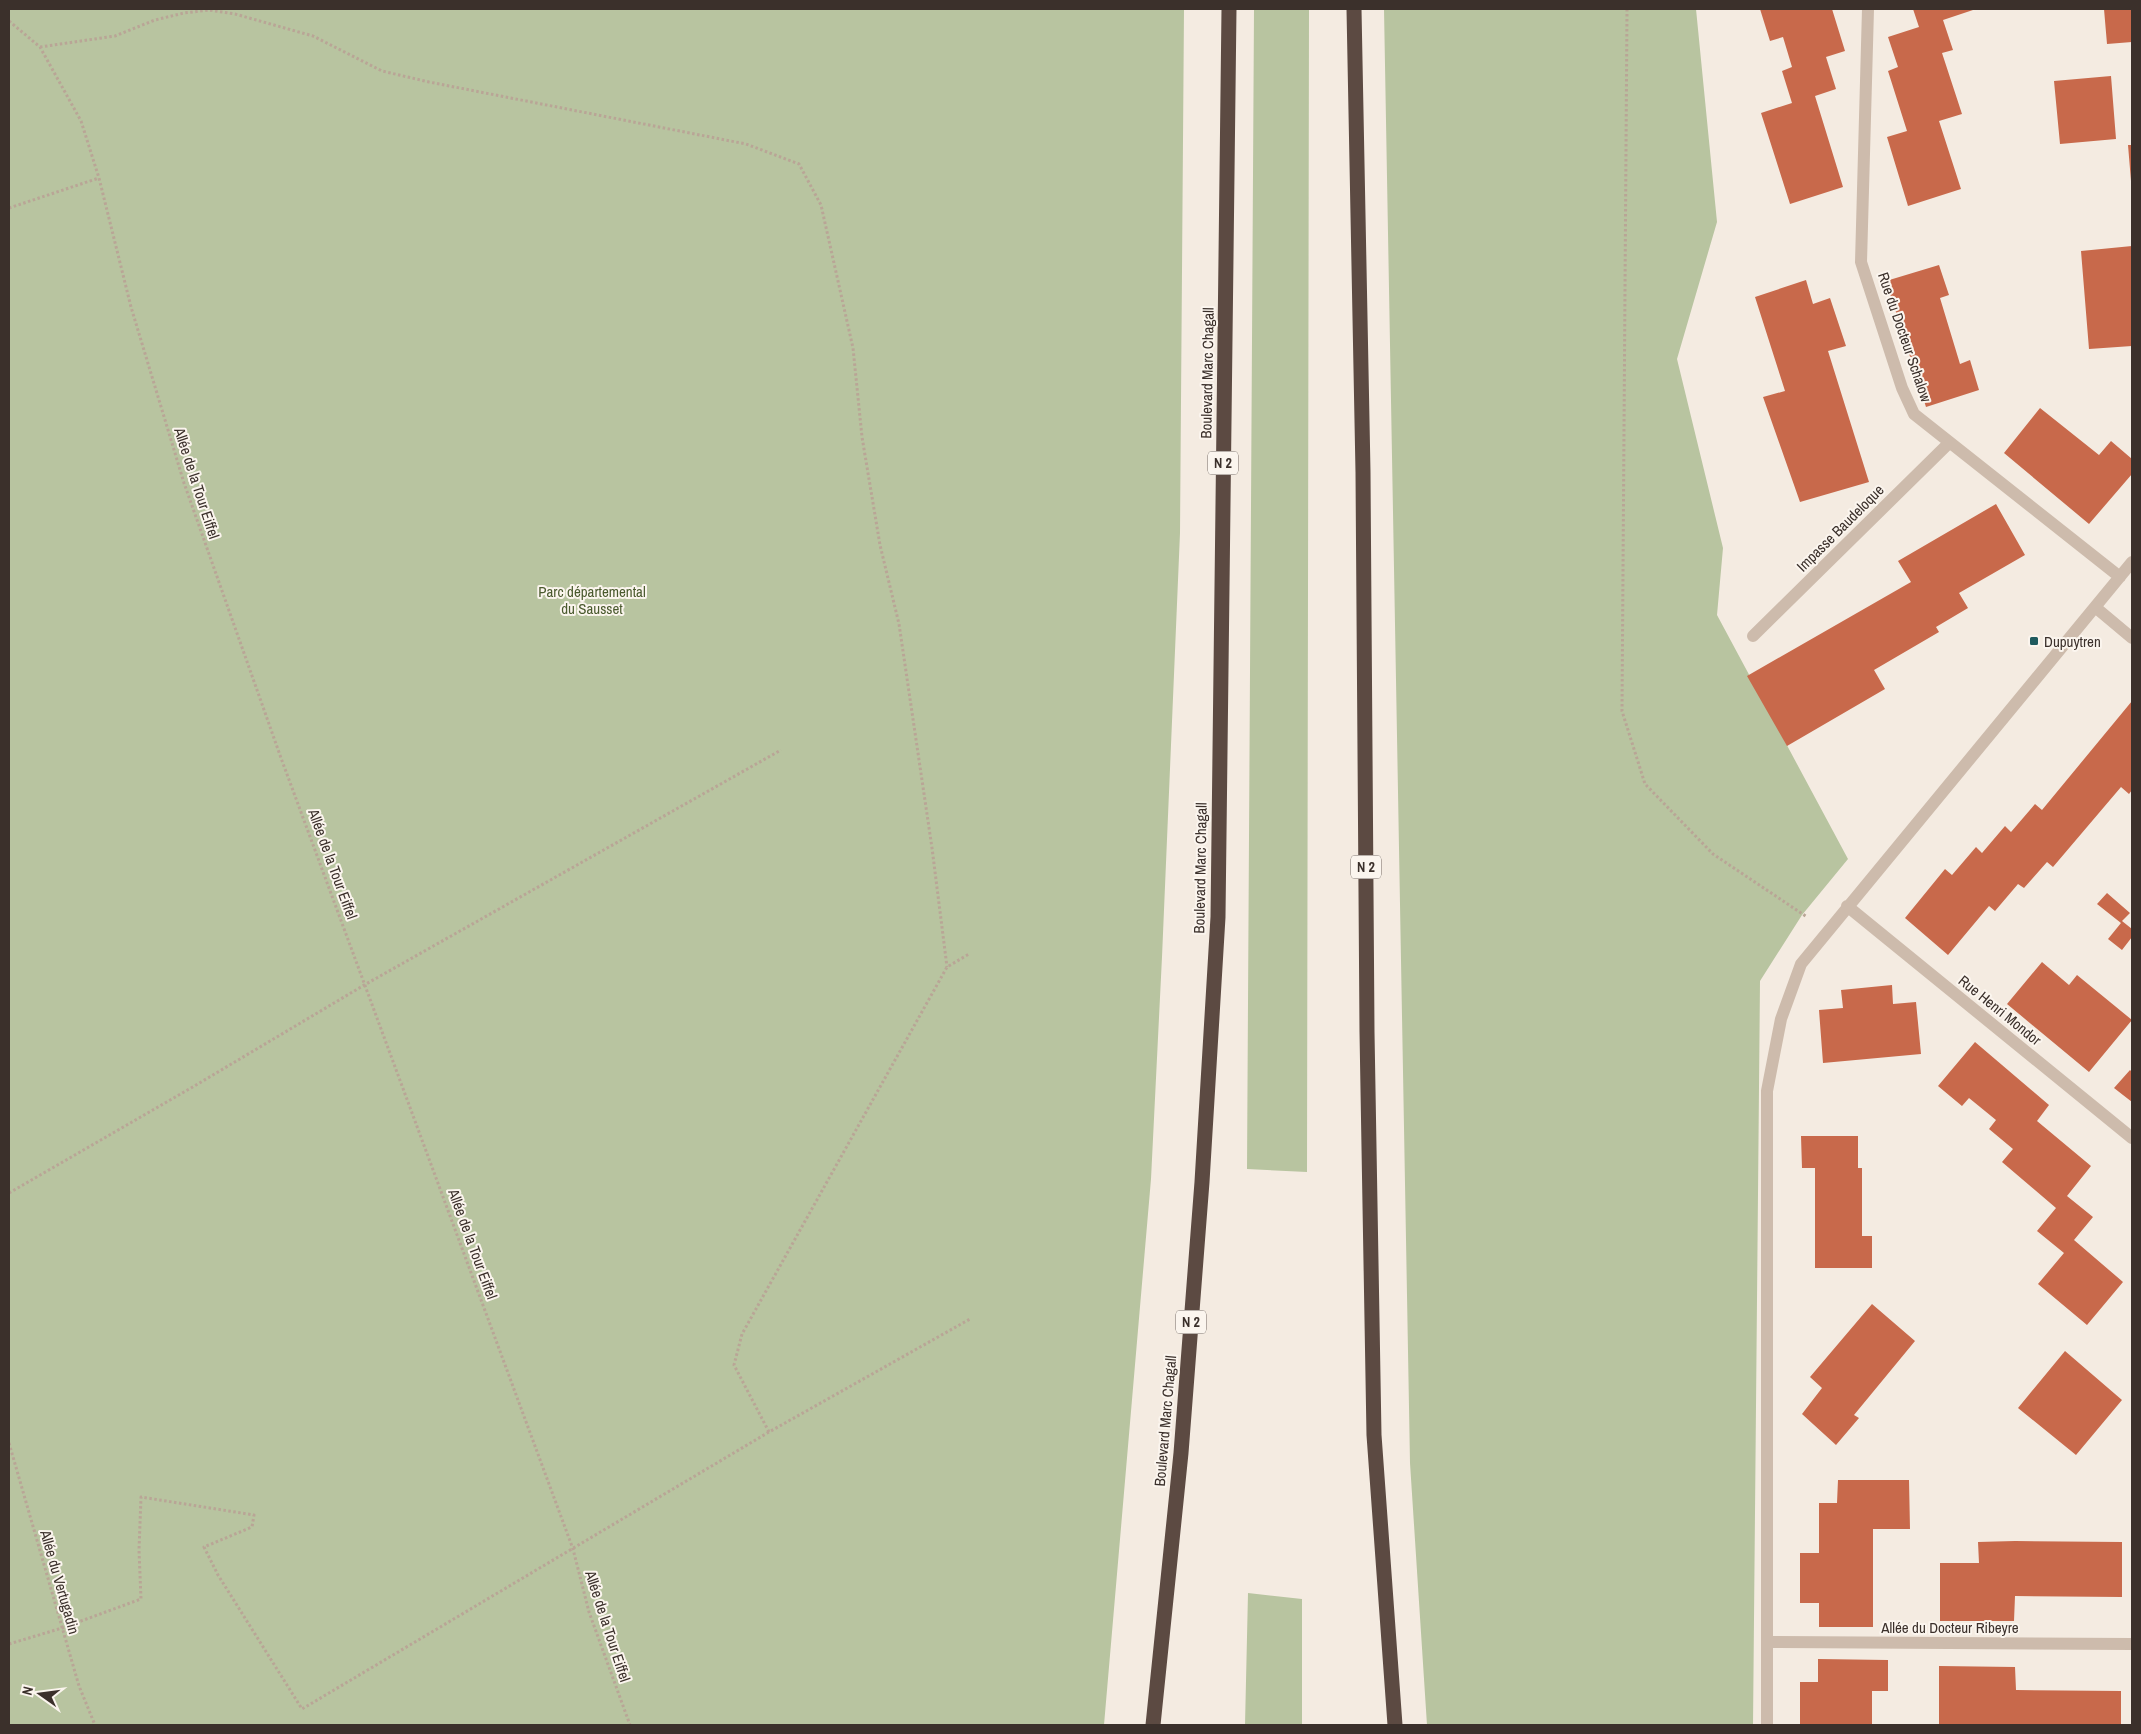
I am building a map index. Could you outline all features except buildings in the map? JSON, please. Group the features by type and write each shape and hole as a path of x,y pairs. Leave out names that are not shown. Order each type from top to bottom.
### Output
{"highway":[{"name":"Boulevard Marc Chagall","path":"1153,1725 1183,1424 1202,1182 1218,917 1229,9"},
{"name":"N 2","path":"1354,9 1363,462 1367,1032 1374,1435 1395,1725"}],"street":[{"name":"Rue du Docteur Schalow","path":"1868,9 1862,262 1902,388 1914,414 2120,577"},
{"name":"Impasse Baudeloque","path":"1753,636 1949,443"},
{"path":"1767,1725 1767,1091 1781,1019 1801,964 2132,562"},
{"path":"2095,607 2132,638"},
{"name":"Rue Henri Mondor","path":"1847,906 2132,1138"},
{"name":"Allée du Docteur Ribeyre","path":"1767,1642 2132,1644"}],"path":[{"path":"1627,9 1622,711 1645,784 1712,854 1827,931"},
{"path":"40,47 115,36 155,20 184,13 209,10 235,14 313,36 382,71 429,82 746,144 799,164 821,205 853,348 862,437 880,545 899,624 932,848 947,967"},
{"name":"Allée de la Tour Eiffel","path":"9,21 40,47 81,121 99,178 131,307 184,483 281,758 366,984 572,1549 588,1612 630,1725"},
{"path":"9,208 99,178"},
{"path":"9,1193 192,1088 366,984 782,750"},
{"path":"770,1432 734,1365 742,1334 947,967 969,954"},
{"path":"9,1644 62,1628 141,1599 141,1497 254,1515 252,1527 204,1547 218,1575 302,1709 770,1432 970,1319"},
{"name":"Allée du Vertugadin","path":"9,1443 79,1686 94,1725"}],"green space":[{"name":"Parc départemental du Sausset","path":"9,9 1184,9 1180,533 1162,957 1151,1179 1104,1725 9,1725"},
{"path":"1254,9 1309,9 1307,1172 1247,1169"},
{"path":"1384,9 1696,9 1717,222 1677,359 1723,548 1717,615 1848,859 1802,915 1760,981 1753,1725 1427,1725 1410,1463"},
{"path":"1248,1593 1302,1599 1302,1725 1245,1725"}],"place":[{"name":"Dupuytren","path":"2034,641"}]}
